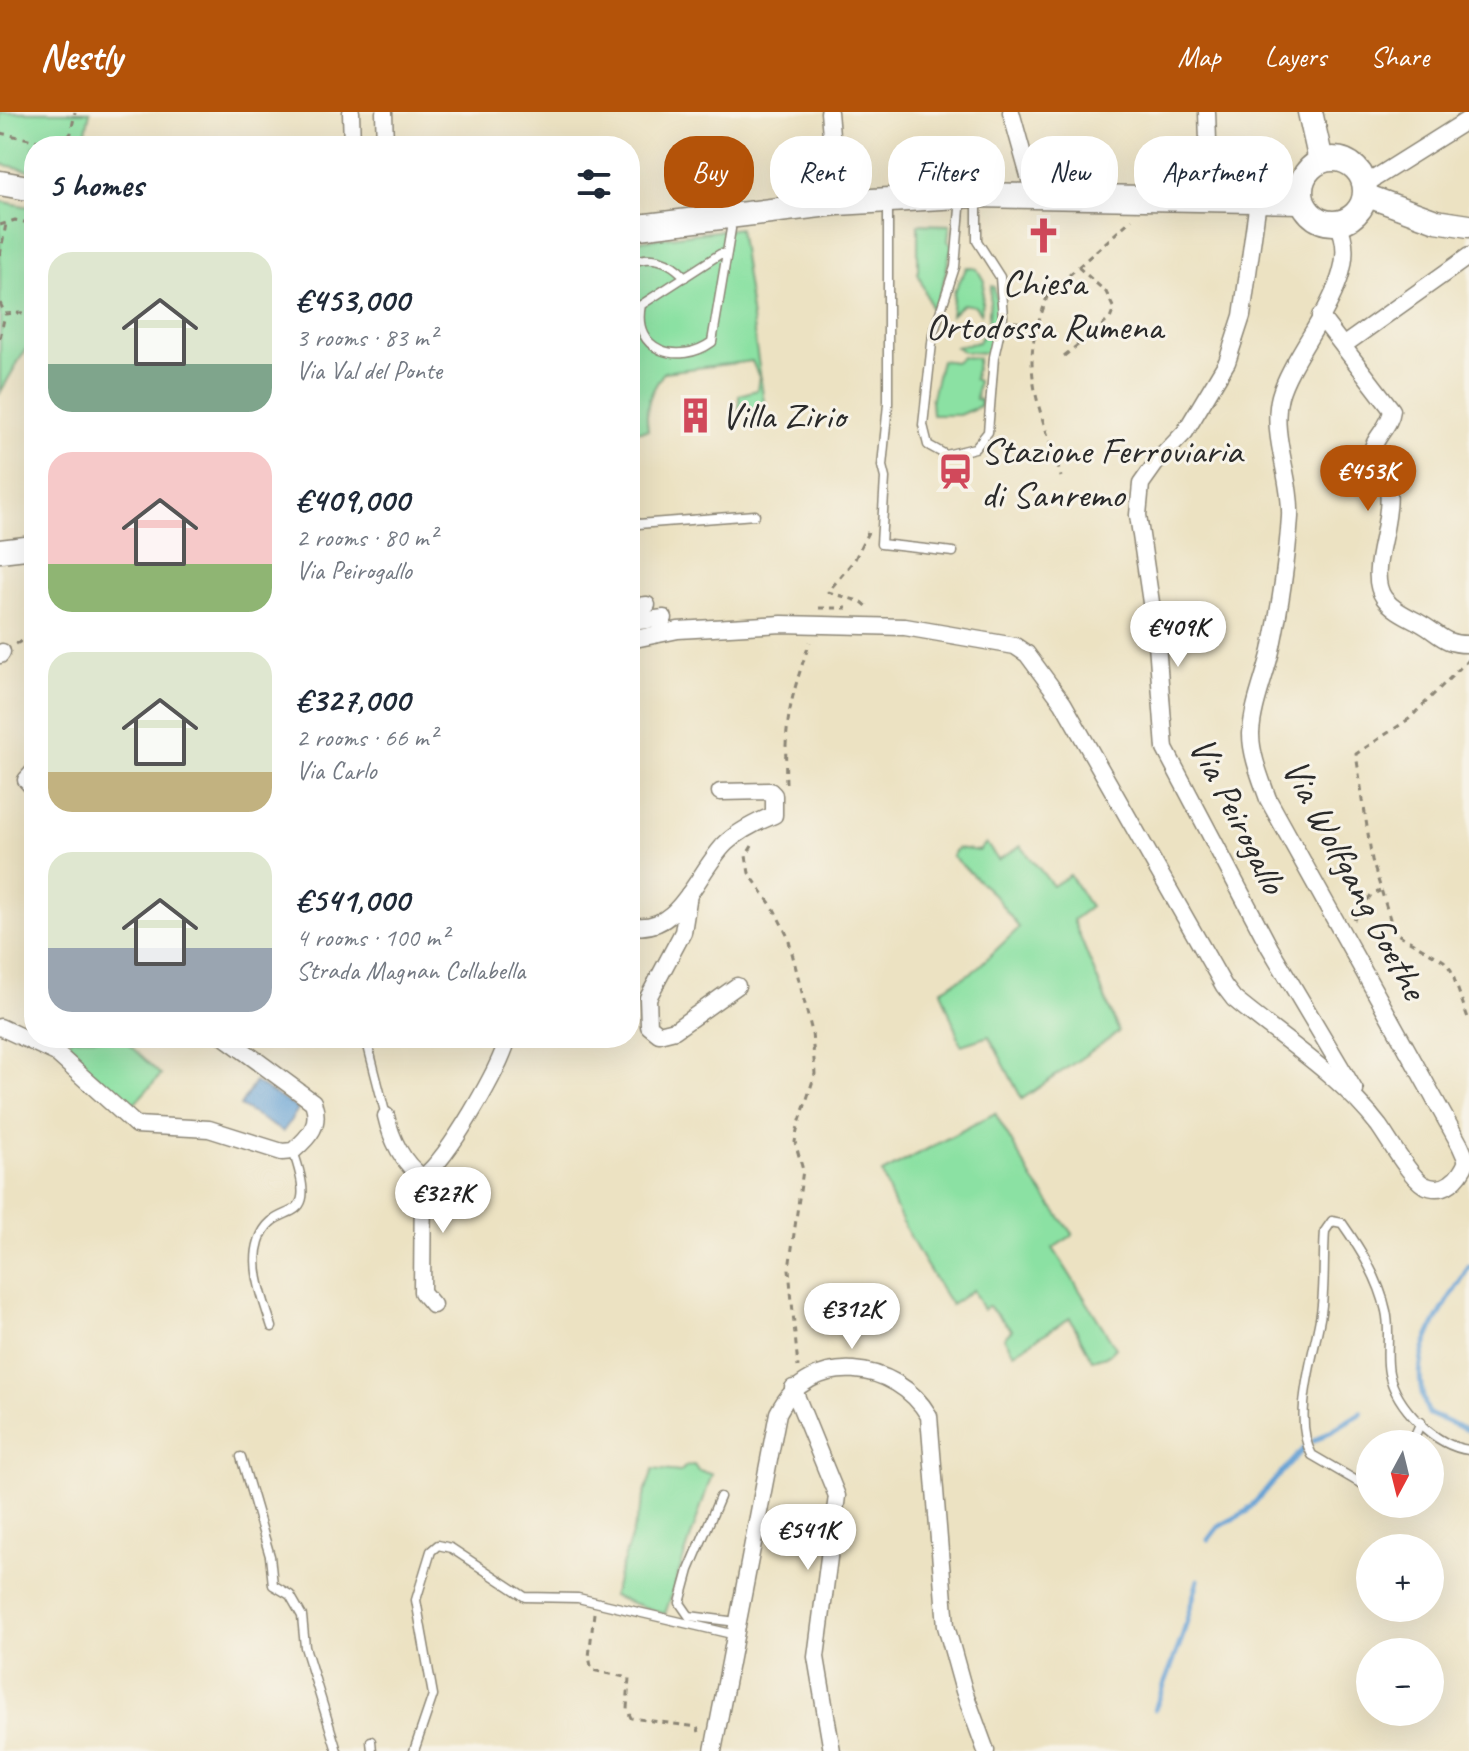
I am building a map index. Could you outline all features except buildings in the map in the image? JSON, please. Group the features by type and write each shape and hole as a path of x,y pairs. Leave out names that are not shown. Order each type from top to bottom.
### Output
{"main road":[{"path":"1310,112 1321,161"},
{"path":"1365,190 1358,211 1337,223 1319,221 1302,201 1300,191 1306,173 1321,161 1337,160 1352,165 1365,190 1436,221 1469,226"},
{"path":"0,183 24,187"},
{"path":"872,201 888,200"},
{"path":"1293,201 1302,201"},
{"path":"640,227 795,208"},
{"path":"0,551 24,548"}],"street":[{"path":"351,112 352,136"},
{"path":"384,112 385,136"},
{"path":"829,112 831,136"},
{"path":"1011,112 1021,148"},
{"path":"1207,112 1208,136"},
{"path":"1365,190 1469,119"},
{"name":"Via Peirogallo","path":"1257,208 1242,316 1227,362 1185,432 1141,484 1138,515 1157,643 1165,749 1318,1034 1376,1122"},
{"name":"Via Wolfgang Goethe","path":"640,638 678,630 816,625 905,627 1015,646 1027,654 1063,703 1234,999 1337,1082 1376,1122 1426,1186 1452,1183 1460,1177 1468,1163 1345,933 1268,799 1259,776 1251,734 1276,626 1288,546 1290,499 1281,441 1279,399 1293,361 1341,275 1344,247 1337,223"},
{"path":"1344,345 1469,256"},
{"path":"1320,316 1392,410 1391,422 1372,446 1371,455 1385,473 1389,509 1378,580 1382,596 1395,610 1451,645 1469,644"},
{"path":"640,606 647,605"},
{"path":"640,621 664,618"},
{"path":"640,928 658,925 674,912 725,844 753,824 774,815 774,795 770,791 720,792"},
{"path":"689,893 687,921 654,981 648,998 647,1021 653,1031 664,1034 737,986"},
{"path":"0,1027 24,1038"},
{"path":"45,1048 56,1053 136,1125 209,1129 282,1152 293,1151 313,1131 316,1121 313,1102 240,1048"},
{"path":"433,1305 422,1292 423,1177 473,1109 505,1048"},
{"path":"386,1116 399,1150 414,1171 423,1177"},
{"path":"713,1751 778,1413 796,1385 825,1373 877,1373 911,1392 929,1416 946,1626 964,1691 986,1751"},
{"path":"796,1385 837,1496 816,1657 832,1751"}],"lane":[{"path":"969,196 977,241 1000,277 1002,321 992,369 988,432 975,448 946,455 928,445 923,425 935,320 957,259 969,196"},
{"path":"888,208 888,404 882,466 885,478 881,544 953,552"},
{"path":"640,324 649,342 675,355 695,353 712,342 731,229 729,216"},
{"path":"640,310 641,305 720,254 726,254"},
{"path":"640,261 656,258 676,267 685,277"},
{"path":"640,524 755,515"},
{"path":"369,1048 386,1116"},
{"path":"272,1327 256,1256 265,1229 299,1208 303,1201 304,1181 293,1151"},
{"path":"1356,1481 1312,1455 1304,1428 1307,1382 1322,1310 1325,1231 1332,1221 1342,1223 1379,1286 1387,1314 1388,1370 1396,1395 1447,1445 1469,1450"},
{"path":"1417,1430 1421,1422"},
{"path":"241,1457 270,1556 273,1585 290,1595 302,1616 305,1647 337,1751"},
{"path":"720,1497 689,1570 680,1603 689,1616 737,1628"},
{"path":"414,1751 433,1695 416,1600 431,1551 438,1545 451,1548 525,1597 578,1598 737,1628"}],"path":[{"path":"69,136 75,112"},
{"path":"0,133 24,138"},
{"path":"1061,477 1030,379 1033,338 1048,294 1128,225 1135,208"},
{"path":"0,225 15,220 24,222"},
{"path":"0,255 6,223"},
{"path":"1064,356 1110,319 1114,309 1106,292 1077,266"},
{"path":"0,303 5,314 0,338"},
{"path":"5,314 24,313"},
{"path":"1021,323 1038,324"},
{"path":"786,788 784,749 789,700 816,625 818,608 870,609 862,602 828,592 855,559 869,527"},
{"path":"1,654 24,640"},
{"path":"1469,659 1409,719 1356,754 1372,860 1397,936 1444,961 1451,970 1469,1021"},
{"path":"761,838 748,852 749,873 779,918 794,956 812,1032 815,1074 795,1142 803,1170 790,1243 789,1269 796,1385"},
{"path":"1345,933 1371,895 1381,891"},
{"path":"596,1603 589,1657 592,1670 629,1678 627,1709 631,1718 697,1727 701,1736"}],"green space":[{"path":"0,112 90,112 85,136 24,136 24,169 0,164"},
{"path":"0,201 24,206 24,352 0,393"},
{"path":"918,224 950,225 948,241 952,245 942,288 932,311 918,273"},
{"path":"739,228 765,409 739,411 739,395 757,390 759,377 752,361 664,372 649,399 648,430 640,431 640,241"},
{"path":"967,267 977,269 984,281 981,314 975,306 963,304 951,315 954,292"},
{"path":"991,286 994,287 999,311 989,353 964,352 956,347 978,342 988,327"},
{"path":"962,357 978,358 974,379 978,381 976,399 981,400 980,406 959,415 932,415 931,401 941,360 955,362"},
{"path":"986,843 998,860 1021,846 1053,886 1070,875 1090,907 1073,920 1119,1032 1022,1099 989,1036 961,1045 941,990 974,971 1019,928 995,896 952,856 957,848 979,851"},
{"path":"66,1048 133,1048 161,1075 130,1108"},
{"path":"995,1113 1033,1180 1073,1235 1053,1248 1116,1348 1109,1355 1092,1360 1070,1318 1014,1353 1004,1338 1012,1330 988,1306 983,1310 973,1290 951,1305 904,1225 882,1173"},
{"path":"694,1465 698,1471 712,1474 665,1614 612,1596 653,1469 680,1472 686,1466"}],"water":[{"path":"255,1082 298,1109 283,1132 240,1106"}],"waterway":[{"path":"1469,1266 1429,1336 1420,1373 1429,1414 1469,1431"},
{"path":"1314,1441 1361,1413"},
{"path":"1208,1540 1218,1527 1246,1512 1305,1447"},
{"path":"1155,1709 1182,1638 1198,1580"}],"place":[{"name":"Chiesa Ortodossa Rumena","path":"1044,236"},
{"name":"Villa Zirio","path":"695,415"},
{"name":"Stazione Ferroviaria di Sanremo","path":"955,472"}]}
